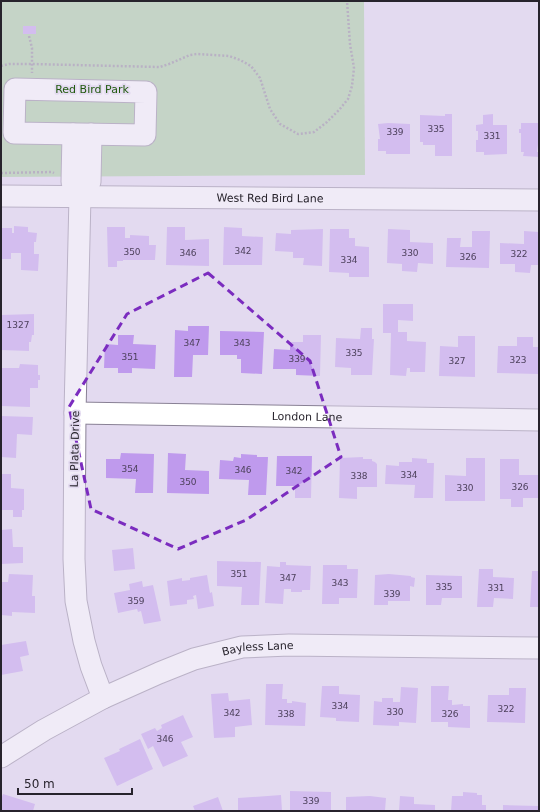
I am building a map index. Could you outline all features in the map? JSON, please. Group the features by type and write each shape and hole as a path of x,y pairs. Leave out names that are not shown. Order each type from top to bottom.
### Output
{"street":[{"path":"15,89 146,92 145,135 82,134 14,133 15,89"},
{"path":"80,196 72,182 82,134"},
{"name":"West Red Bird Lane","path":"1,196 539,200"},
{"name":"La Plata Drive","path":"80,196 75,412 74,559 76,601 84,641 91,666 103,698"},
{"name":"London Lane","path":"75,412 539,420"},
{"name":"Bayless Lane","path":"1,757 44,730 103,698 194,659 242,647 289,645 539,648"}],"path":[{"path":"1,66 9,64 32,64 160,67 190,55 229,56 251,66 260,78 270,109 280,124 298,134 314,132 339,110 348,99 352,86 354,68 350,44 347,1"},
{"path":"29,36 32,48 32,64"},
{"path":"1,174 52,172 57,176"}],"highlighted area":[{"path":"208,273 310,361 341,457 246,520 178,549 91,509 69,407 127,314"}],"green space":[{"name":"Red Bird Park","path":"1,1 364,1 365,175 1,177"}],"building":[{"path":"23,26 36,26 36,34 23,34"},
{"path":"445,114 452,114 452,156 435,156 435,145 423,145 423,142 420,142 420,115 445,116"},
{"path":"493,114 493,125 507,125 507,154 484,155 484,152 476,152 478,131 476,131 476,125 483,124 483,115"},
{"path":"521,123 539,123 539,144 537,152 539,152 539,157 523,156 524,152 521,152 521,133 519,133"},
{"path":"378,124 410,124 410,154 386,154 386,151 378,151 378,139 380,139"},
{"path":"14,226 28,227 28,232 37,233 36,242 34,242 34,254 39,254 38,271 21,270 21,253 11,253 11,259 1,259 1,228 12,228 12,233 14,233"},
{"path":"107,227 125,227 125,238 130,238 130,235 149,236 149,245 156,245 155,260 123,260 117,261 117,267 108,267"},
{"path":"167,227 185,227 185,240 209,239 209,266 166,265"},
{"path":"224,227 242,228 242,236 263,237 262,265 223,265"},
{"path":"323,229 322,266 303,265 304,258 293,258 293,252 275,251 276,233 291,234 291,230"},
{"path":"330,229 349,229 349,238 355,238 355,246 369,247 369,277 349,277 349,273 329,272"},
{"path":"388,229 410,230 410,242 433,243 433,264 418,263 417,272 402,271 402,264 387,263"},
{"path":"472,231 490,231 489,268 446,267 447,238 461,238 460,247 472,247"},
{"path":"524,231 539,232 539,265 531,265 530,273 515,272 515,264 500,264 500,243 524,244"},
{"path":"383,304 413,304 413,321 398,320 398,332 407,332 407,341 426,342 425,372 410,372 410,368 407,368 406,376 390,375 391,333 383,333"},
{"path":"34,314 34,335 32,335 31,342 29,342 29,351 1,350 1,315"},
{"path":"188,326 209,326 208,355 193,355 192,377 174,377 175,330 188,331"},
{"path":"361,328 372,328 372,339 374,339 372,375 351,375 351,368 335,367 336,338 360,339"},
{"path":"220,331 264,332 262,374 241,373 241,359 237,359 237,355 220,355"},
{"path":"118,335 134,335 133,344 156,345 155,369 132,368 132,373 118,373 118,368 104,368 105,344 118,345"},
{"path":"303,335 321,335 320,376 296,375 296,369 273,369 274,349 290,350 290,342 303,342"},
{"path":"458,336 475,336 475,377 439,376 440,346 458,347"},
{"path":"517,337 533,337 533,347 538,347 538,374 497,373 498,346 517,346"},
{"path":"20,364 38,365 38,375 40,375 40,380 38,380 38,388 30,388 30,407 1,406 1,368 19,368"},
{"path":"1,416 33,417 32,435 17,434 16,458 1,457"},
{"path":"121,453 154,454 153,493 135,493 136,479 106,478 106,459 120,459"},
{"path":"168,453 186,454 185,470 209,471 209,494 167,493"},
{"path":"241,454 257,455 257,457 268,457 266,495 248,495 249,480 219,479 220,460 233,461 234,457 241,458"},
{"path":"277,456 312,456 311,498 295,498 295,486 276,486"},
{"path":"363,457 363,459 372,459 372,461 377,464 377,487 357,487 357,499 339,498 340,458"},
{"path":"412,458 427,459 427,463 434,463 433,498 414,498 415,485 385,484 386,465 399,466 399,462 412,462"},
{"path":"466,458 485,458 485,501 445,501 445,475 466,476"},
{"path":"500,459 519,459 519,475 539,475 539,498 523,498 523,507 511,507 511,499 500,499"},
{"path":"1,474 11,474 11,488 24,489 24,510 22,510 22,517 13,517 13,510 1,510"},
{"path":"12,529 13,547 23,547 23,563 1,564 1,530"},
{"path":"133,548 135,569 114,571 112,550"},
{"path":"217,561 261,562 259,605 241,605 242,587 217,586"},
{"path":"280,562 286,562 286,565 311,566 310,590 291,592 291,589 284,589 283,604 265,603 267,566 280,567"},
{"path":"323,565 347,565 347,569 358,569 357,598 339,598 339,604 322,604"},
{"path":"479,569 493,569 493,577 514,578 513,599 494,598 493,607 477,607"},
{"path":"532,571 539,571 539,607 530,607"},
{"path":"9,574 33,575 32,596 35,596 35,613 12,612 12,616 1,615 1,582 8,582"},
{"path":"389,574 411,576 415,578 414,587 410,586 410,601 388,601 388,605 374,605 375,575"},
{"path":"207,575 214,606 198,609 196,595 193,596 194,599 187,600 187,604 170,606 167,581 182,578 182,581 190,580 190,578"},
{"path":"426,575 462,576 462,598 442,598 441,605 426,605"},
{"path":"142,581 143,587 153,585 161,621 144,624 141,611 138,612 137,609 118,613 114,593 130,590 129,584"},
{"path":"26,641 29,655 20,657 23,671 1,675 1,645"},
{"path":"266,684 283,684 282,699 287,699 287,703 292,703 292,701 306,703 305,726 265,725"},
{"path":"322,686 339,686 339,694 360,695 359,722 336,721 336,718 320,717"},
{"path":"431,686 449,686 448,700 452,700 452,705 463,704 463,706 470,706 470,728 448,727 448,722 431,722"},
{"path":"401,687 418,688 416,723 399,722 399,726 373,725 374,701 382,702 382,698 393,698 393,702 400,702"},
{"path":"509,688 526,688 525,723 487,722 488,695 509,695"},
{"path":"228,693 229,701 250,699 252,725 235,727 235,737 214,738 211,694"},
{"path":"183,715 193,737 181,742 188,756 163,767 153,746 148,749 141,734 155,728 157,731 162,728 161,725"},
{"path":"140,739 153,769 117,786 104,758 120,751 119,749"},
{"path":"290,791 331,792 331,811 290,811"},
{"path":"463,792 482,795 482,805 486,805 486,811 451,811 452,796 463,796"},
{"path":"3,794 35,804 33,811 1,811 1,799"},
{"path":"281,795 282,811 238,811 238,798"},
{"path":"370,796 386,798 385,811 346,811 346,797"},
{"path":"400,796 414,797 414,804 435,805 435,811 399,811"},
{"path":"218,797 223,811 195,811 193,806"},
{"path":"503,805 539,806 539,811 503,811"}]}
